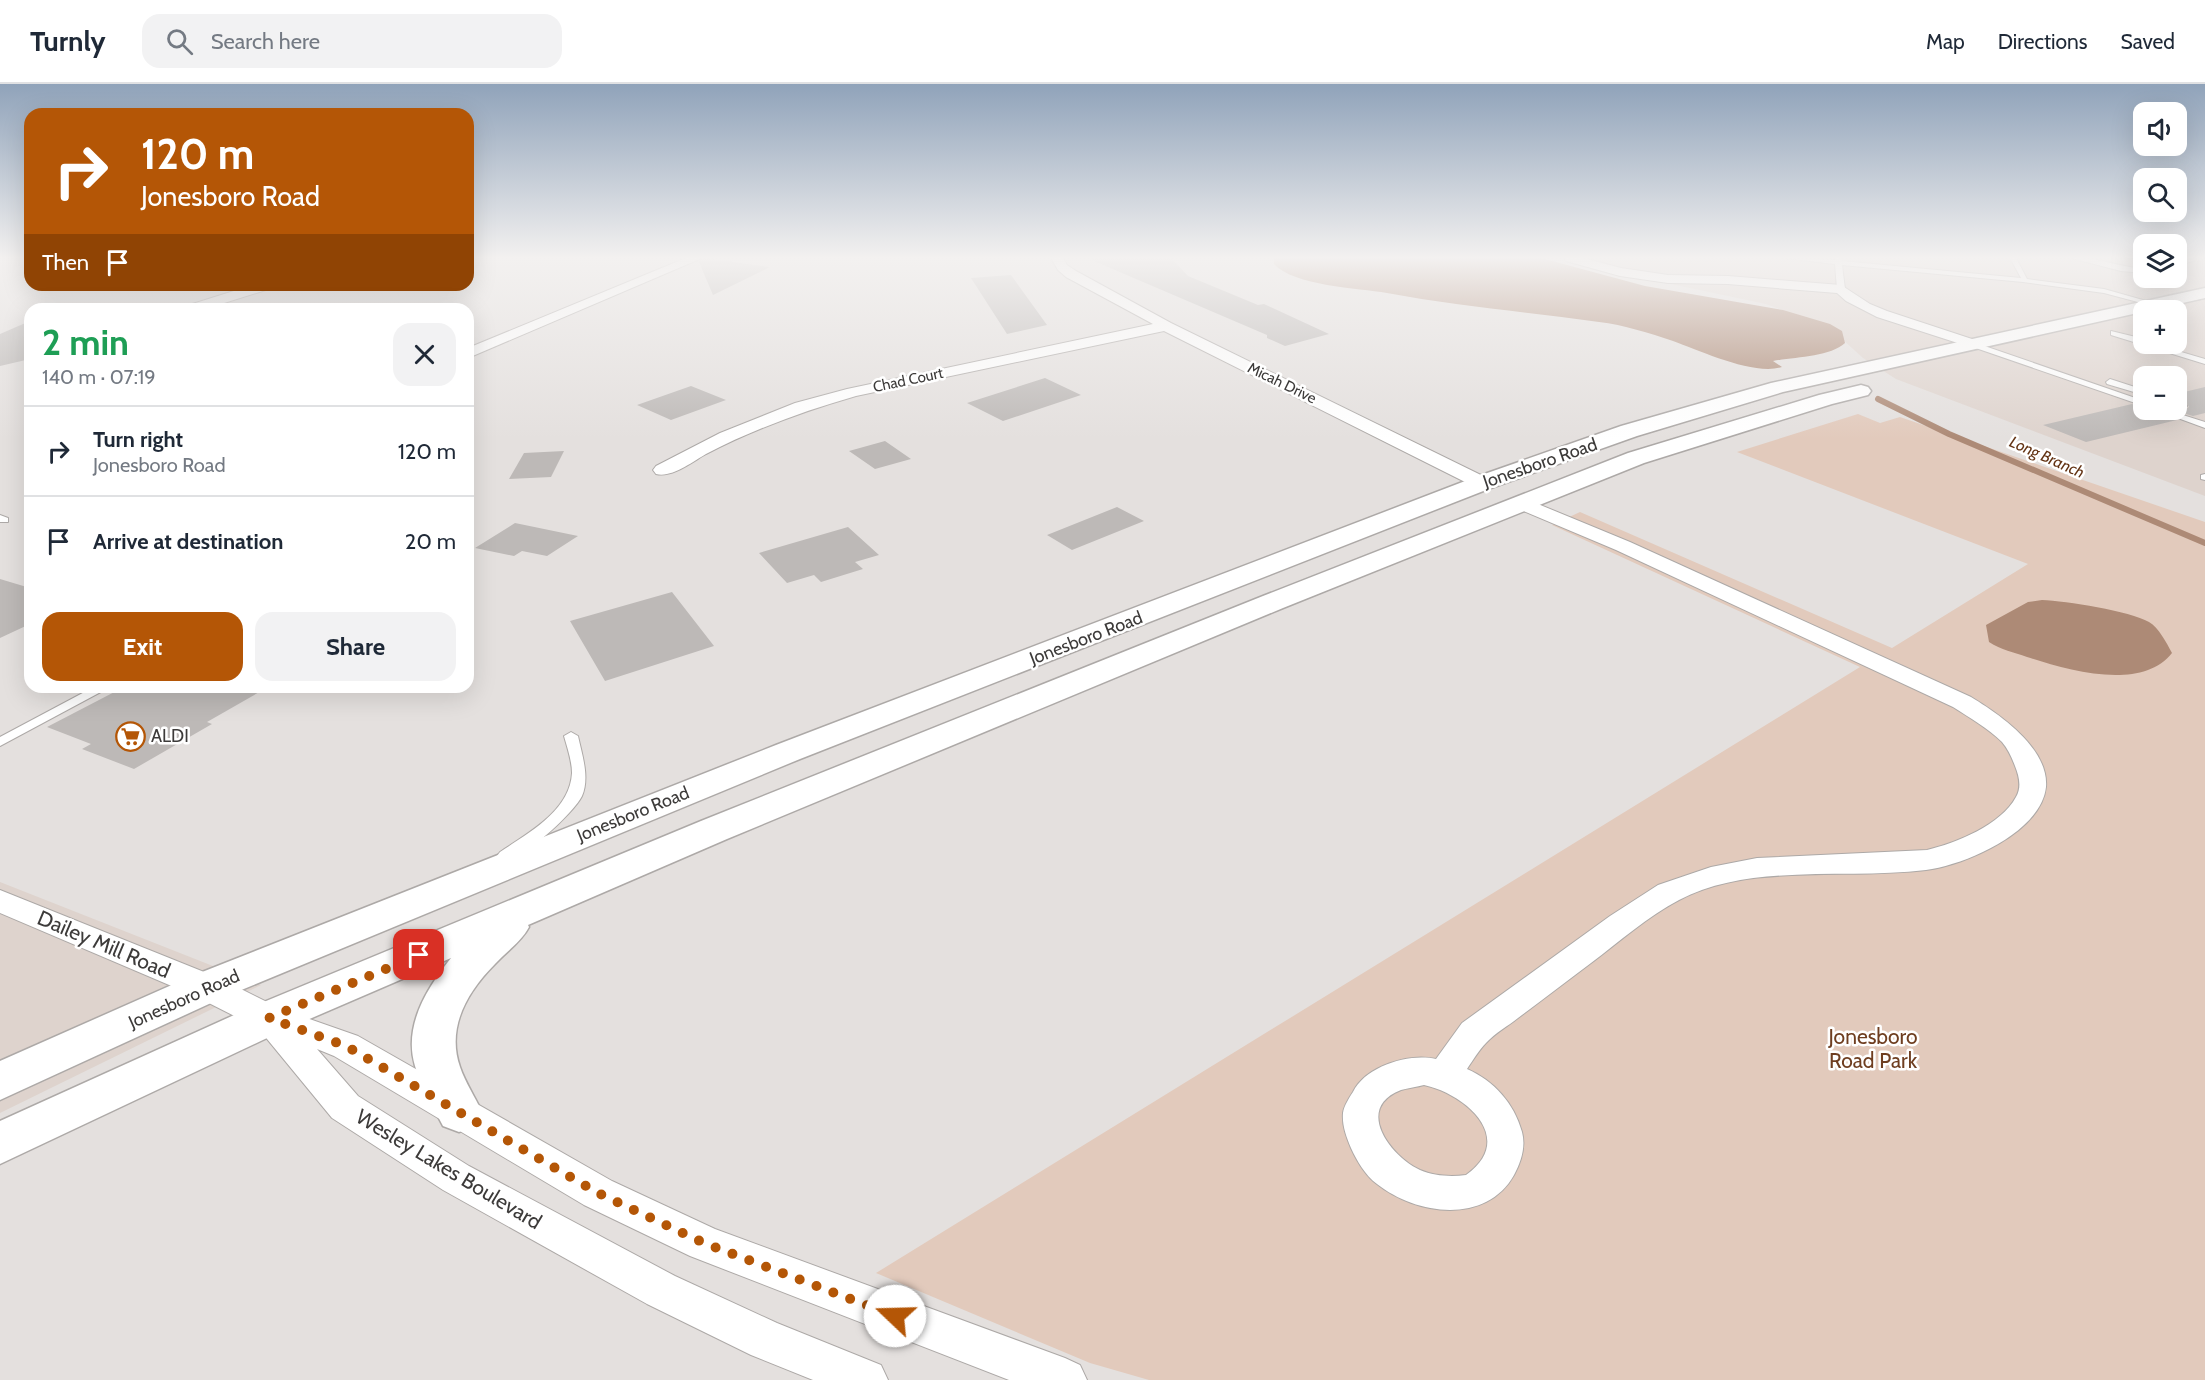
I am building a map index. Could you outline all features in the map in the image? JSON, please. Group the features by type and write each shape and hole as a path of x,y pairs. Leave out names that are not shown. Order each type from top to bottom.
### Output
{"main road":[{"name":"Jonesboro Road","path":"0,1143 269,1018 714,830 1446,515 1482,483 1629,431 1778,387 2085,318"},
{"path":"2091,338 2133,329"},
{"path":"1973,365 2045,349"},
{"name":"Jonesboro Road","path":"0,1081 207,987 788,752 1446,515 1521,503 1689,440 1826,399 1885,386"},
{"path":"1521,503 1519,492 1522,478 1540,463"},
{"path":"1446,515 1488,507 1492,500 1491,492 1482,483"},
{"path":"459,1112 436,1062 434,1040 439,1017 449,992 478,953 509,926 547,900"}],"street":[{"path":"474,350 551,318"},
{"name":"Micah Drive","path":"1152,318 1482,483"},
{"path":"1896,318 1970,343"},
{"name":"Chad Court","path":"662,470 726,437 801,407 832,398 1166,326"},
{"path":"1430,457 1443,469 1448,484 1446,515"},
{"path":"1563,486 1559,495 1559,505 1575,526"},
{"path":"1448,1075 1451,1064 1474,1033 1621,924 1669,892 1711,877 1757,868 1893,863 1927,860 1956,853 1989,837 2016,817 2031,797 2033,779 2024,756 2012,738 1990,719 1962,702 1521,503"},
{"name":"Dailey Mill Road","path":"0,901 207,987 269,1018"},
{"path":"269,1018 346,1046 598,1193 704,1243 1065,1380"},
{"name":"Wesley Lakes Boulevard","path":"269,1018 345,1107 456,1178 661,1290 766,1340 866,1380"}],"lane":[{"path":"2114,333 2133,339"},
{"path":"1970,343 2133,400"},
{"path":"2180,354 2205,362"},
{"path":"2110,381 2133,389"},
{"path":"2187,419 2205,425"},
{"path":"0,742 93,693"},
{"path":"470,880 545,830 576,795 579,771 571,736"}],"shaded area":[{"path":"1575,318 1811,318 1830,324 1842,331 1845,343 1821,354 1773,361 1782,367 1757,368 1728,361 1664,338 1618,325"},
{"path":"1805,318 2133,318 2133,354 2187,354 2187,318 2205,318 2205,496 1896,379 1863,358 1830,328"},
{"path":"2042,600 2097,607 2140,618 2156,628 2172,653 2159,665 2142,672 2123,675 2103,674 2082,672 2043,662 1989,642 1986,625 2028,602"},
{"path":"0,882 261,985 0,1113"}],"green space":[{"name":"Jonesboro Road Park","path":"1858,414 1880,423 1900,417 2205,522 2205,1380 1149,1380 1090,1363 876,1273 1860,667 1552,525 1580,512 1892,648 2028,564 1737,452"}],"building":[{"path":"997,318 1042,318 1047,325 1007,334"},
{"path":"1228,318 1295,318 1329,334 1285,346 1267,338 1267,335"},
{"path":"24,324 24,360 0,366 0,334"},
{"path":"1045,378 1081,395 1003,421 967,403"},
{"path":"691,386 726,400 671,420 637,405"},
{"path":"2205,387 2205,413 2193,416 2187,414 2189,407 2187,391"},
{"path":"2132,404 2133,420 2177,420 2086,442 2043,425"},
{"path":"885,441 911,459 875,469 849,451"},
{"path":"564,451 551,477 509,479 524,453"},
{"path":"1117,507 1144,521 1072,550 1047,535"},
{"path":"515,523 578,536 547,556 522,551 514,556 475,548"},
{"path":"848,527 879,555 855,562 863,569 821,582 814,575 787,583 759,553"},
{"path":"0,579 24,586 24,627 0,638"},
{"path":"672,592 714,646 605,681 570,621"},
{"name":"ALDI","path":"112,693 258,693 207,722 212,724 134,769 82,749 91,744 47,727"}],"waterway":[{"name":"Long Branch","path":"1878,399 1949,434 2205,543"}],"place":[{"name":"ALDI","path":"130,736"}],"route":[{"path":"419,955 269,1018 346,1046 598,1193 704,1243 895,1316"}]}
